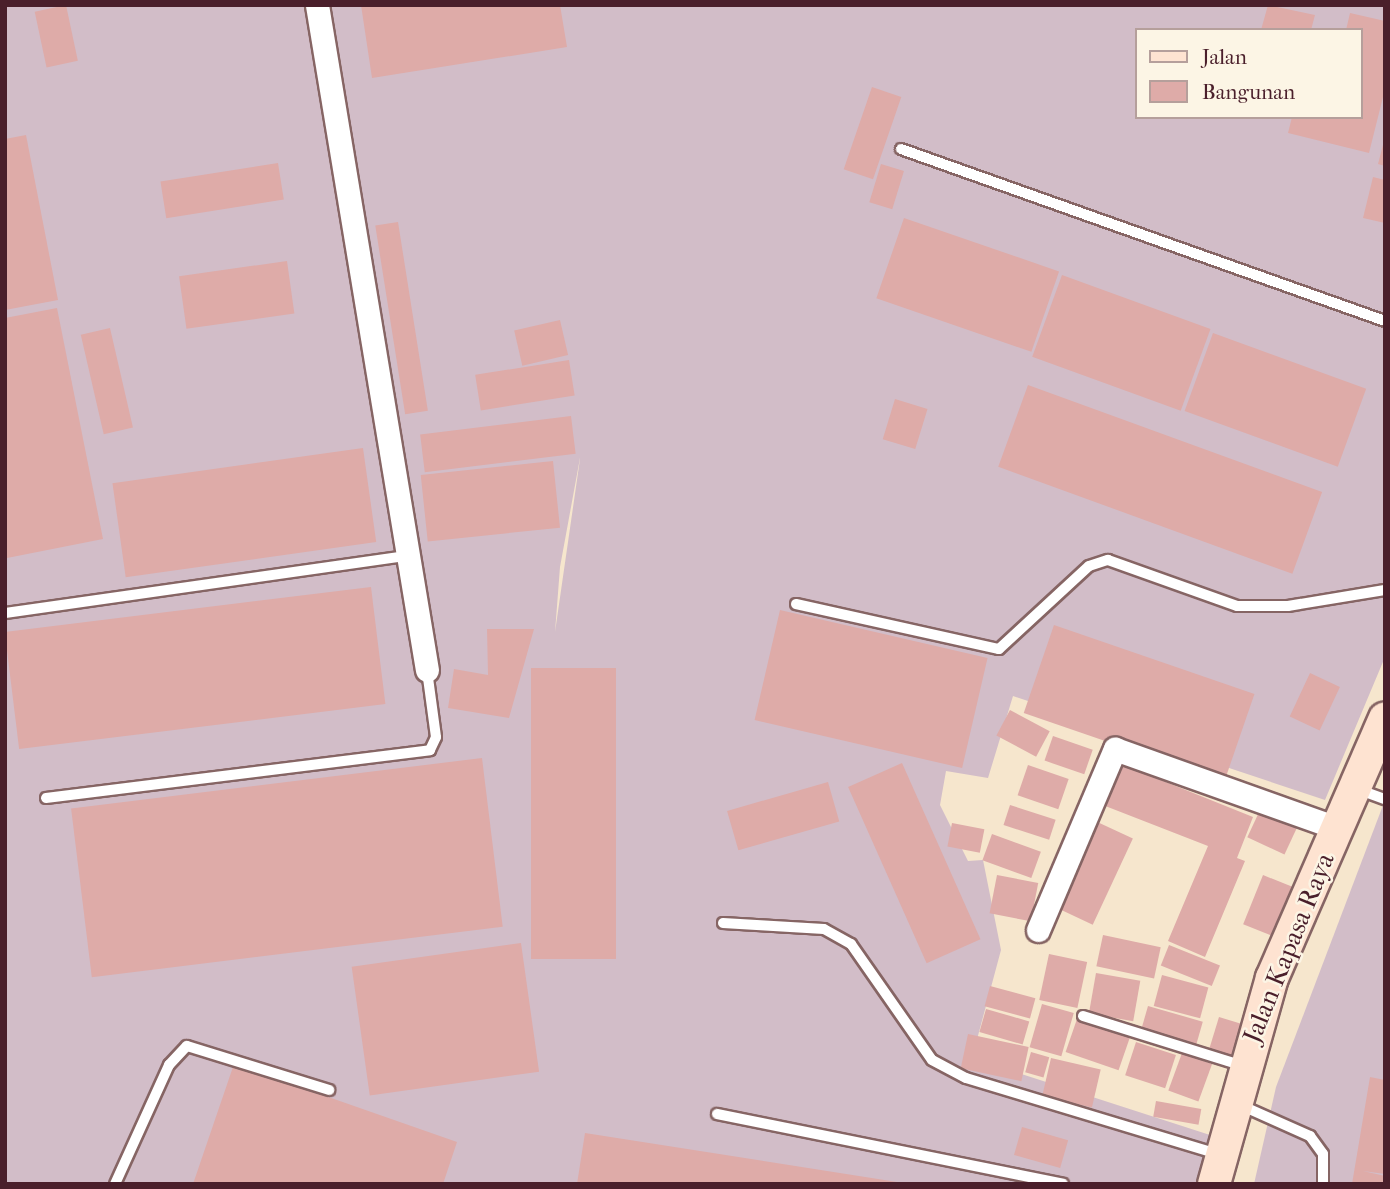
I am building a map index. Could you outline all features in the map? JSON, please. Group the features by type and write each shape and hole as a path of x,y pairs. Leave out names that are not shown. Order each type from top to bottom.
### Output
{"main road":[{"name":"Jalan Kapasa Raya","path":"1217,1169 1232,1102 1272,978 1385,719"}],"street":[{"path":"317,5 405,556 427,670"},
{"path":"1038,929 1115,749 1337,828"}],"lane":[{"path":"901,149 1385,321"},
{"path":"5,613 405,556"},
{"path":"796,604 999,649 1089,566 1108,560 1237,606 1288,607 1385,590"},
{"path":"46,798 429,750 436,737 427,670"},
{"path":"1354,788 1385,799"},
{"path":"723,923 824,929 851,944 932,1060 966,1078 1217,1169"},
{"path":"1083,1016 1244,1066"},
{"path":"115,1184 169,1065 187,1045 329,1090"},
{"path":"1232,1102 1310,1136 1323,1154 1323,1184"},
{"path":"717,1114 1063,1184"}],"shaded area":[{"path":"5,5 1385,5 1385,657 1325,800 1013,696 988,778 946,771 940,805 968,861 983,860 1001,950 972,1058 1210,1135 1198,1184 5,1184","holes":["580,459 555,632 560,567"]},
{"path":"1385,800 1385,1184 1254,1184 1276,1087"}],"building":[{"path":"66,5 78,61 47,67 35,12"},
{"path":"361,5 560,5 567,47 372,78"},
{"path":"1268,5 1315,15 1312,28 1262,28"},
{"path":"1350,13 1385,21 1385,89 1369,153 1288,133 1292,119 1362,119 1362,28 1346,28"},
{"path":"872,87 901,97 873,179 844,169"},
{"path":"26,135 58,300 5,310 5,139"},
{"path":"1385,141 1385,166 1378,164"},
{"path":"278,163 284,200 166,218 160,182"},
{"path":"881,164 904,171 892,209 869,202"},
{"path":"1373,177 1385,180 1385,223 1363,218"},
{"path":"904,218 1059,271 1031,352 876,298"},
{"path":"398,222 428,411 405,414 375,226"},
{"path":"287,261 294,313 186,329 179,276"},
{"path":"1062,275 1210,329 1181,411 1032,357"},
{"path":"57,308 103,539 7,558 5,318"},
{"path":"560,320 568,355 522,366 514,331"},
{"path":"110,328 133,427 104,434 81,335"},
{"path":"1213,333 1366,389 1338,467 1185,411"},
{"path":"569,360 575,396 481,410 475,375"},
{"path":"1028,385 1322,492 1292,574 998,467"},
{"path":"895,399 928,409 915,449 883,439"},
{"path":"571,416 576,454 425,472 420,435"},
{"path":"363,448 376,542 126,577 112,483"},
{"path":"553,461 560,528 428,542 421,475"},
{"path":"371,587 385,704 19,749 5,632"},
{"path":"780,610 988,658 962,768 755,720"},
{"path":"1054,625 1254,694 1224,782 1024,713"},
{"path":"487,629 534,629 509,718 448,708 454,669 488,675"},
{"path":"531,668 616,668 616,959 531,959"},
{"path":"1310,673 1340,687 1320,730 1290,717"},
{"path":"1010,710 1050,731 1036,757 996,736"},
{"path":"1053,736 1093,750 1084,774 1045,761"},
{"path":"482,758 503,927 92,977 71,808"},
{"path":"1111,760 1253,817 1237,858 1245,861 1205,957 1168,941 1208,846 1095,802"},
{"path":"902,763 981,939 927,963 848,787"},
{"path":"1028,765 1069,779 1058,809 1018,795"},
{"path":"828,782 839,821 738,850 727,811"},
{"path":"1010,805 1056,820 1049,840 1004,825"},
{"path":"1260,810 1297,827 1284,855 1247,837"},
{"path":"1093,820 1133,839 1093,925 1053,906"},
{"path":"952,823 984,829 980,853 947,847"},
{"path":"992,834 1041,852 1031,878 982,860"},
{"path":"997,875 1038,883 1031,921 990,913"},
{"path":"1263,875 1297,889 1277,938 1243,924"},
{"path":"1103,935 1161,947 1154,979 1096,966"},
{"path":"521,943 539,1072 370,1096 352,967"},
{"path":"1169,945 1220,966 1212,986 1161,965"},
{"path":"1049,954 1087,962 1077,1008 1039,1000"},
{"path":"1096,973 1140,981 1133,1021 1089,1013"},
{"path":"1162,975 1208,987 1200,1018 1154,1006"},
{"path":"990,986 1035,998 1030,1018 985,1006"},
{"path":"1042,1004 1074,1013 1061,1056 1030,1047"},
{"path":"1148,1006 1203,1022 1196,1047 1141,1031"},
{"path":"986,1009 1029,1021 1023,1044 979,1032"},
{"path":"1219,1017 1242,1024 1232,1057 1209,1050"},
{"path":"1077,1019 1130,1037 1119,1070 1066,1052"},
{"path":"968,1034 1029,1047 1021,1081 961,1068"},
{"path":"1136,1042 1176,1055 1165,1088 1125,1075"},
{"path":"1031,1052 1049,1057 1043,1077 1025,1072"},
{"path":"1182,1053 1212,1064 1198,1102 1168,1091"},
{"path":"1051,1058 1101,1069 1092,1107 1042,1096"},
{"path":"234,1064 457,1142 443,1184 193,1184"},
{"path":"1370,1077 1385,1080 1385,1174 1363,1171 1385,1176 1385,1184 1352,1184"},
{"path":"1156,1101 1201,1109 1199,1125 1153,1117"},
{"path":"1022,1127 1068,1140 1060,1168 1014,1155"},
{"path":"585,1133 897,1182 897,1184 577,1184"}]}
